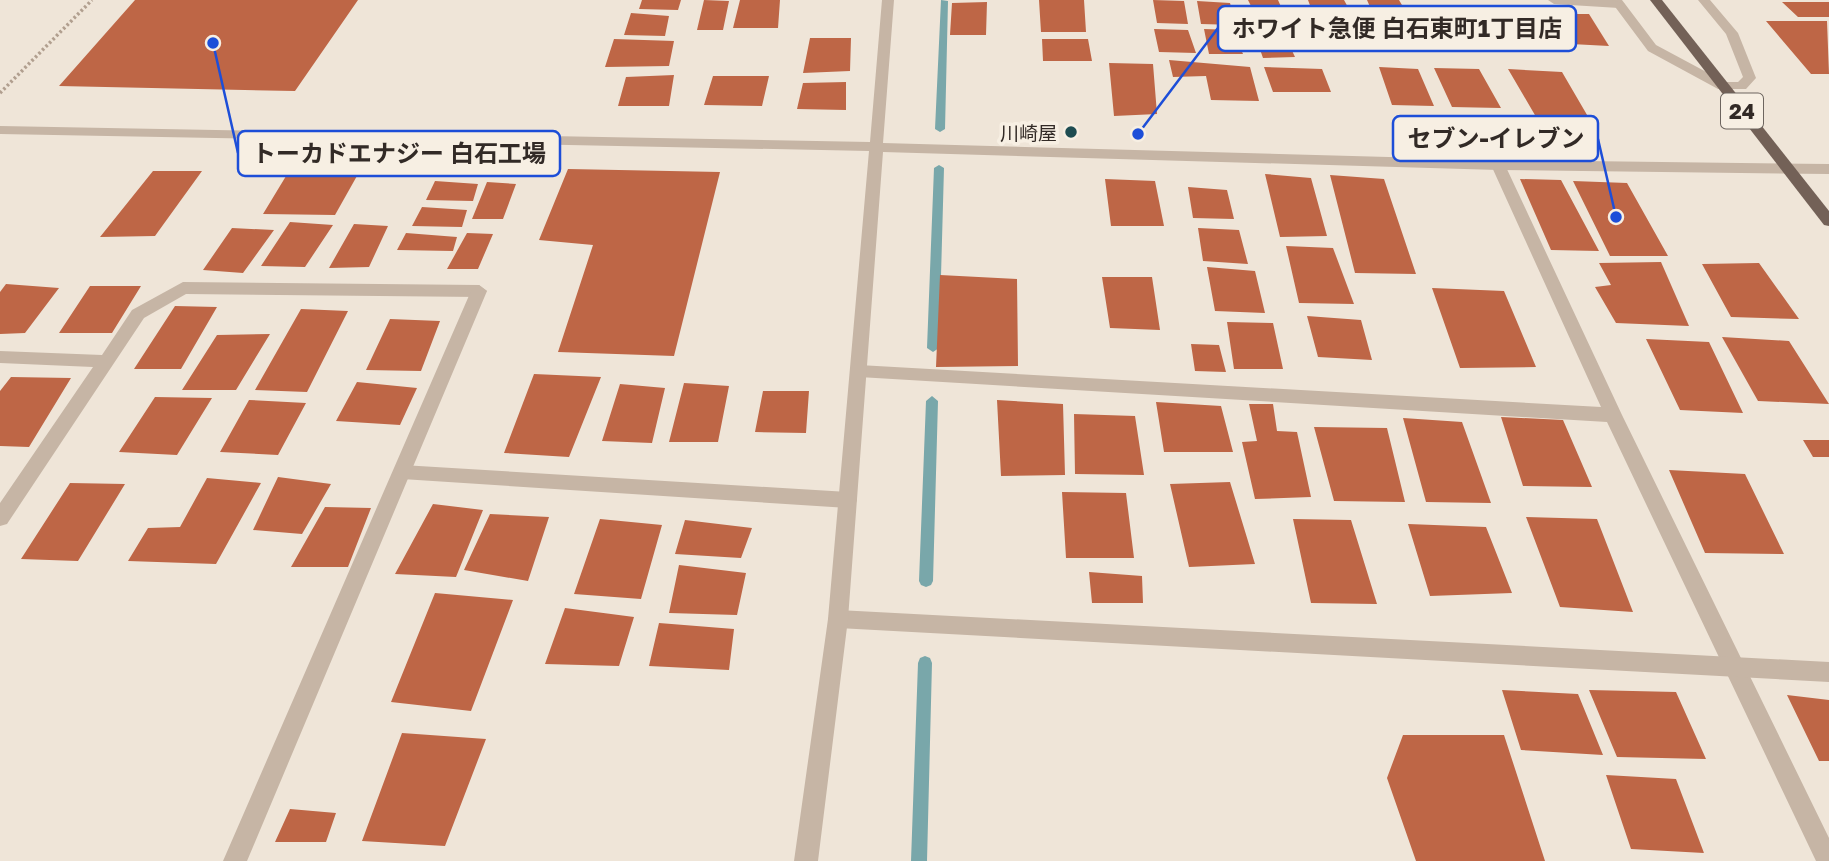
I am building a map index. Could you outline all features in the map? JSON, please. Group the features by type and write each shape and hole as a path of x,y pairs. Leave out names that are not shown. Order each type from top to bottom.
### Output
{"main road":[{"name":"24","path":"1656,0 1829,221"}],"street":[{"path":"806,861 838,619 888,0"},
{"path":"1554,0 1618,2 1652,48 1723,86 1741,86 1750,78 1732,33 1704,0"},
{"path":"0,130 877,147 1498,165 1829,169"},
{"path":"1498,165 1613,415 1828,861"},
{"path":"0,518 138,314 183,288 479,292 235,861"},
{"path":"0,357 106,361"},
{"path":"859,371 1613,415"},
{"path":"402,472 848,500"},
{"path":"838,619 1829,672"}],"path":[{"path":"0,93 92,0"}],"building":[{"path":"135,0 358,0 295,91 59,86"},
{"path":"642,0 681,0 678,10 639,9"},
{"path":"704,0 729,1 723,30 697,30"},
{"path":"740,0 780,0 778,28 733,28"},
{"path":"1039,0 1084,0 1086,32 1041,32"},
{"path":"1153,0 1184,1 1188,24 1157,23"},
{"path":"1248,0 1278,0 1282,9 1252,8"},
{"path":"1308,0 1344,0 1367,42 1323,40"},
{"path":"1367,0 1399,0 1419,34 1382,34"},
{"path":"1197,1 1230,3 1236,25 1201,24"},
{"path":"987,2 986,35 950,35 952,3"},
{"path":"1782,2 1829,2 1829,17 1798,17"},
{"path":"631,13 669,16 665,36 624,35"},
{"path":"1553,14 1589,14 1609,46 1571,44"},
{"path":"1766,21 1827,21 1829,74 1811,74"},
{"path":"1154,29 1188,30 1196,53 1159,52"},
{"path":"1204,29 1233,30 1243,54 1209,54"},
{"path":"810,38 851,38 850,71 803,73"},
{"path":"1256,38 1286,38 1295,57 1263,58"},
{"path":"614,39 674,41 669,66 605,67"},
{"path":"1042,39 1088,39 1092,61 1043,61"},
{"path":"1169,60 1250,67 1259,101 1211,100 1206,76 1173,77"},
{"path":"1109,63 1153,64 1157,114 1114,116"},
{"path":"1264,67 1322,69 1331,92 1273,92"},
{"path":"1379,67 1418,69 1434,106 1392,105"},
{"path":"1434,68 1479,69 1501,108 1452,107"},
{"path":"1508,69 1562,72 1590,120 1539,122"},
{"path":"674,75 669,106 618,106 626,77"},
{"path":"713,76 769,76 762,106 704,105"},
{"path":"846,82 846,110 797,109 803,83"},
{"path":"371,151 335,215 263,214 300,153"},
{"path":"447,157 492,158 486,177 439,177"},
{"path":"568,169 720,172 674,356 558,352 593,245 539,240"},
{"path":"153,171 202,171 155,236 100,237"},
{"path":"1265,174 1311,178 1327,236 1280,237"},
{"path":"1330,175 1384,179 1416,274 1355,273"},
{"path":"1105,179 1155,181 1164,226 1111,226"},
{"path":"1520,179 1561,180 1599,251 1551,250"},
{"path":"435,181 478,184 473,201 426,200"},
{"path":"1573,181 1627,183 1668,256 1610,256"},
{"path":"487,182 516,184 503,219 472,219"},
{"path":"1188,187 1227,190 1234,219 1193,218"},
{"path":"422,207 467,210 462,227 412,226"},
{"path":"290,222 333,225 305,267 261,266"},
{"path":"354,224 388,226 369,267 329,268"},
{"path":"232,228 274,230 243,273 203,270"},
{"path":"1198,228 1239,230 1248,264 1203,261"},
{"path":"406,233 457,237 453,251 397,250"},
{"path":"467,233 493,234 478,269 447,269"},
{"path":"1286,246 1333,248 1354,304 1299,303"},
{"path":"1661,262 1689,326 1616,323 1595,287 1611,285 1599,263"},
{"path":"1759,263 1799,319 1731,317 1702,264"},
{"path":"1207,267 1255,271 1265,313 1215,311"},
{"path":"940,275 1017,279 1018,366 936,367"},
{"path":"1102,277 1152,277 1160,330 1110,328"},
{"path":"6,284 59,288 25,333 0,334 0,292"},
{"path":"90,286 141,286 112,333 59,333"},
{"path":"1432,288 1504,291 1536,367 1460,368"},
{"path":"175,306 217,307 181,369 134,369"},
{"path":"301,309 348,311 307,392 255,390"},
{"path":"1307,316 1361,320 1372,360 1318,357"},
{"path":"390,319 440,321 421,371 366,370"},
{"path":"1227,322 1273,323 1283,369 1234,369"},
{"path":"270,334 236,390 182,390 217,335"},
{"path":"1722,337 1789,341 1829,404 1758,401"},
{"path":"1646,339 1709,342 1743,413 1680,410"},
{"path":"1191,344 1219,345 1226,372 1195,371"},
{"path":"534,374 601,377 569,457 504,453"},
{"path":"11,377 71,378 29,447 0,446 0,391"},
{"path":"357,382 417,388 400,425 336,421"},
{"path":"684,383 729,386 718,442 669,442"},
{"path":"620,384 665,388 652,443 602,441"},
{"path":"763,391 809,391 806,433 755,432"},
{"path":"155,397 212,398 177,455 119,452"},
{"path":"249,400 306,403 278,455 220,452"},
{"path":"997,400 1063,404 1065,475 1001,476"},
{"path":"1156,402 1221,406 1233,452 1164,452"},
{"path":"1249,404 1273,404 1277,431 1297,432 1311,497 1255,499 1242,442 1257,441"},
{"path":"1074,414 1135,416 1144,475 1075,474"},
{"path":"1501,417 1563,420 1592,487 1523,486"},
{"path":"1403,418 1462,422 1491,503 1426,502"},
{"path":"1314,427 1387,428 1405,502 1334,501"},
{"path":"1803,440 1829,440 1829,457 1813,457"},
{"path":"1669,470 1745,474 1784,554 1705,553"},
{"path":"278,477 331,484 302,534 253,530"},
{"path":"207,478 261,483 216,564 128,561 148,528 180,527"},
{"path":"1230,482 1255,564 1189,567 1170,484"},
{"path":"70,483 125,484 78,561 21,559"},
{"path":"1062,492 1126,493 1134,558 1066,558"},
{"path":"433,504 483,510 456,577 395,574"},
{"path":"325,507 371,508 348,567 291,567"},
{"path":"490,514 549,517 528,581 464,570"},
{"path":"1526,517 1597,519 1633,612 1560,607"},
{"path":"600,519 662,525 641,599 574,594"},
{"path":"1293,519 1351,520 1377,604 1311,603"},
{"path":"685,520 752,528 741,558 675,554"},
{"path":"1408,524 1486,527 1512,593 1430,596"},
{"path":"679,565 746,573 737,615 669,613"},
{"path":"1089,572 1142,576 1143,603 1092,603"},
{"path":"435,593 513,600 471,711 391,702"},
{"path":"565,608 634,617 619,666 545,664"},
{"path":"659,623 734,629 729,670 649,666"},
{"path":"1502,690 1578,694 1603,755 1521,750"},
{"path":"1589,690 1676,692 1706,759 1617,757"},
{"path":"1787,695 1829,700 1829,761 1819,761"},
{"path":"402,733 486,739 445,846 362,841"},
{"path":"1403,735 1504,735 1545,861 1416,861 1387,778"},
{"path":"1606,775 1676,779 1704,853 1631,849"},
{"path":"290,809 336,813 326,842 275,842"}],"waterway":[{"path":"940,129 944,1"},
{"path":"933,348 939,168"},
{"path":"926,581 932,401"},
{"path":"919,861 925,663"}],"place":[{"name":"トーカドエナジー 白石工場","path":"213,43"},
{"name":"川崎屋","path":"1071,132"},
{"name":"ホワイト急便 白石東町1丁目店","path":"1138,134"},
{"name":"セブン-イレブン","path":"1616,217"}]}
